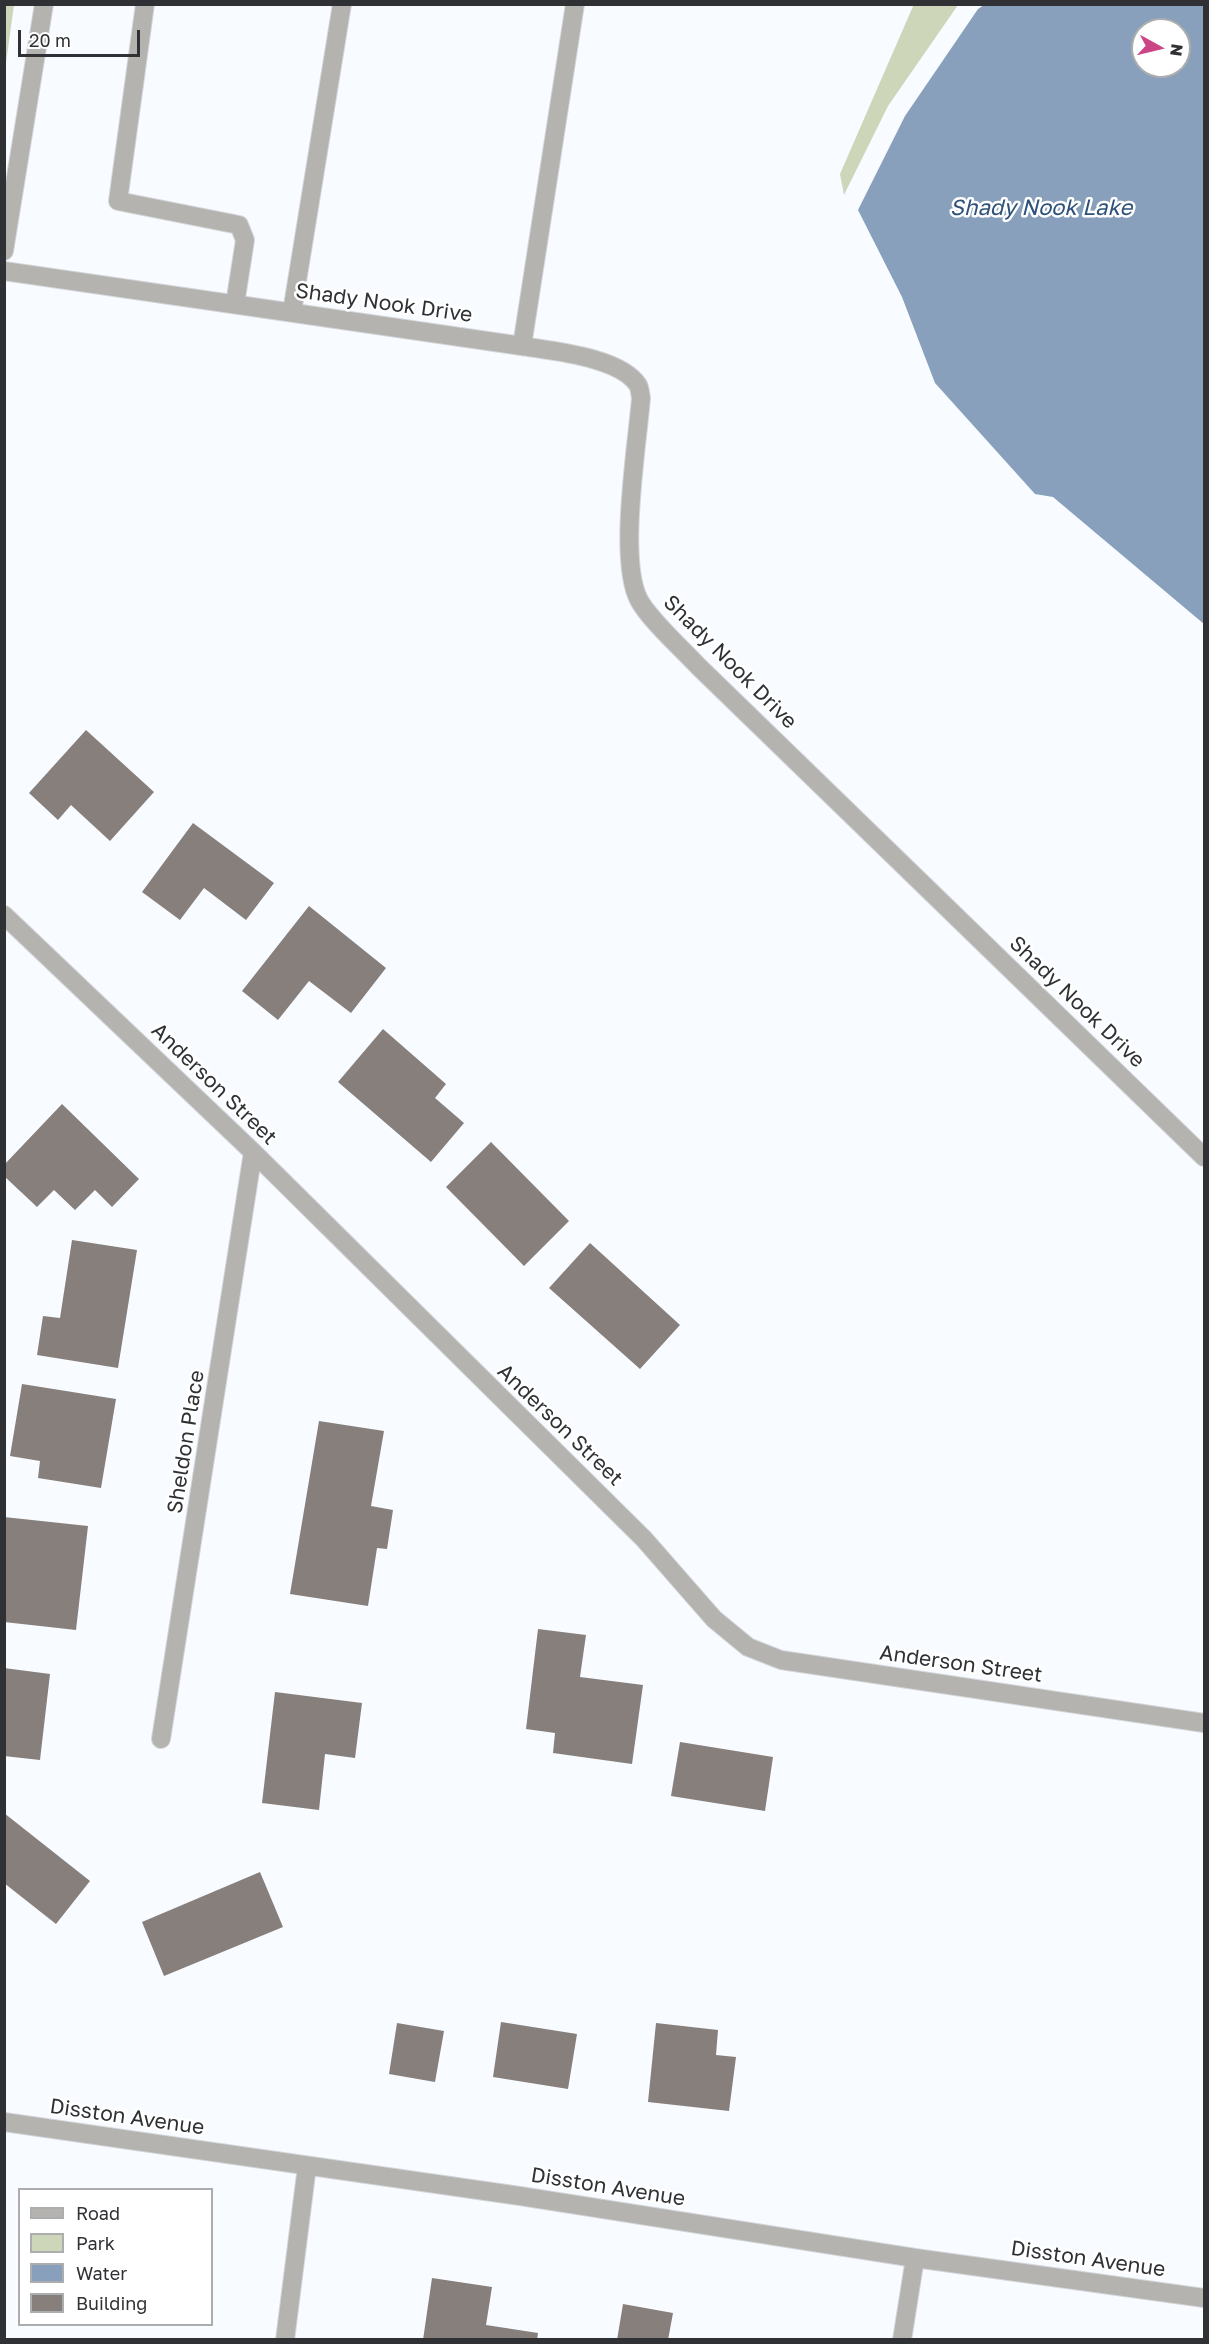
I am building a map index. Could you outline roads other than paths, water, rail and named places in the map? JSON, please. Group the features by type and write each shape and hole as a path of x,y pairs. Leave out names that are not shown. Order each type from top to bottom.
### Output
{"street":[{"path":"4,251 44,4"},
{"path":"145,4 118,201 239,225 245,240 235,304"},
{"path":"292,312 342,4"},
{"path":"522,346 575,4"},
{"name":"Shady Nook Drive","path":"4,270 522,346 588,358 621,371 638,385 641,398 628,543 632,582 640,602 698,666 1204,1157"},
{"name":"Anderson Street","path":"4,915 253,1152 644,1539 714,1619 748,1647 781,1660 1204,1723"},
{"name":"Sheldon Place","path":"161,1739 253,1152"},
{"name":"Disston Avenue","path":"4,2122 520,2196 915,2258 1204,2298"},
{"path":"285,2340 307,2166"},
{"path":"902,2340 915,2258"}],"water":[{"name":"Shady Nook Lake","path":"984,5 1204,5 1204,624 1053,497 1035,494 935,383 902,297 858,210 905,116 978,9"}]}
